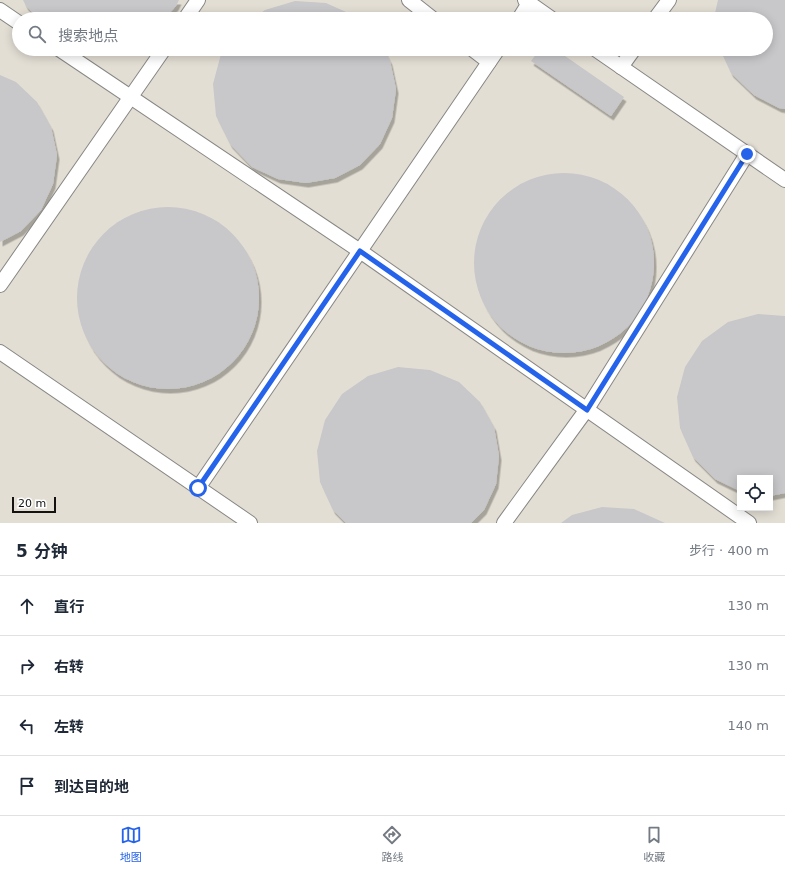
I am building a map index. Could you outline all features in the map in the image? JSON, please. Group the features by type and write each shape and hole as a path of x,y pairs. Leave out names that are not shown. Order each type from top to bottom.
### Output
{"street":[{"path":"189,12 198,0"},
{"path":"409,0 424,12"},
{"path":"661,12 669,0"},
{"path":"522,12 527,2 542,12"},
{"path":"0,10 12,18"},
{"path":"69,56 360,251 749,523"},
{"path":"0,285 159,56"},
{"path":"481,56 489,62"},
{"path":"198,488 493,56"},
{"path":"605,56 785,180"},
{"path":"621,67 629,56"},
{"path":"504,523 587,410 747,154"},
{"path":"0,352 250,523"}],"shaded area":[{"path":"0,0 785,0 785,523 0,523"}],"building":[{"path":"23,0 179,0 170,12 32,12"},
{"path":"718,0 785,0 785,109 779,108 754,95 731,73 723,56 773,56 773,12 715,12"},
{"path":"295,1 326,3 346,12 262,12"},
{"path":"220,56 388,56 396,89 392,118 380,144 360,165 335,178 306,183 278,179 252,167 230,144 216,116 213,84"},
{"path":"535,56 565,56 624,97 611,116 531,61"},
{"path":"0,75 16,82 37,102 51,127 57,155 53,184 41,210 21,231 0,242"},
{"path":"555,173 573,173 599,179 607,183 628,199 644,220 648,228 653,245 653,281 648,298 644,306 628,327 607,343 599,347 582,352 555,353 538,350 521,343 507,333 494,320 484,306 477,289 474,272 474,254 477,237 484,220 494,206 507,193 521,183 538,176"},
{"path":"168,207 186,209 203,214 211,218 232,234 248,255 252,263 257,280 259,298 257,316 252,333 248,341 232,362 211,378 203,382 186,387 168,389 150,387 133,382 125,378 104,362 88,341 84,333 79,316 77,298 79,280 84,263 88,255 104,234 125,218 133,214 150,209"},
{"path":"758,314 785,316 785,493 773,495 773,475 737,475 737,490 715,479 693,457 680,428 677,397 685,367 702,341 728,322"},
{"path":"398,367 430,370 459,382 480,402 494,427 499,456 496,484 484,510 471,523 346,523 333,510 320,482 317,451 325,420 342,394 368,376"},
{"path":"602,507 634,509 665,523 561,523 572,515"}],"route":[{"path":"198,488 360,251 587,410 747,154"}]}
